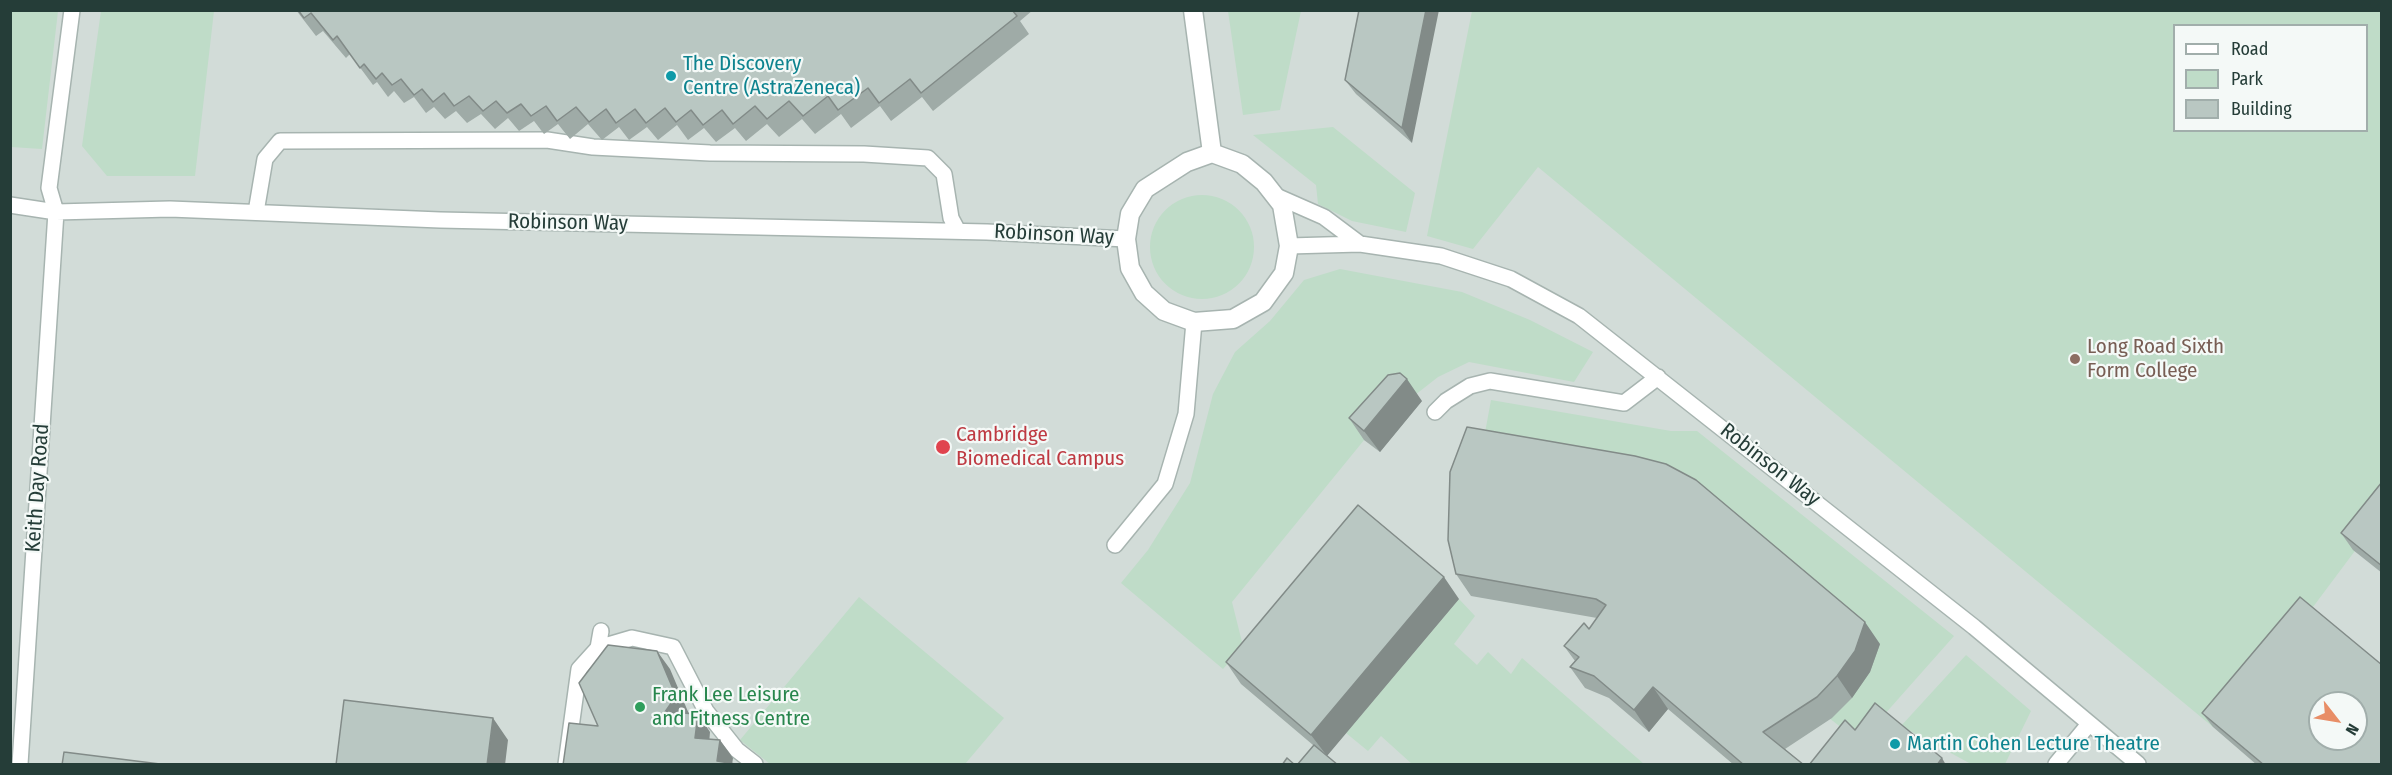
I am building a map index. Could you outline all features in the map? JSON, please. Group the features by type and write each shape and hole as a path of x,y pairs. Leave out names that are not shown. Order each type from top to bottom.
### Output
{"street":[{"path":"1193,10 1212,153"},
{"path":"1212,153 1242,164 1264,182 1282,206 1289,246 1284,273 1263,302 1233,319 1194,322 1164,311 1144,293 1130,268 1126,238 1130,214 1145,189 1186,162 1212,153"}],"lane":[{"name":"Keith Day Road","path":"20,765 56,212 49,188 72,10"},
{"path":"256,212 265,159 280,141 547,140 593,147 710,153 864,154 928,158 944,174 951,218 958,231"},
{"name":"Robinson Way","path":"1274,195 1324,217 1360,244"},
{"name":"Robinson Way","path":"10,205 56,212 170,209 440,220 958,231 1126,238"},
{"name":"Robinson Way","path":"1289,246 1360,244 1441,256 1511,279 1579,316 1974,627 2138,765"},
{"path":"1115,545 1165,484 1186,414 1194,322"},
{"path":"1436,412 1446,400 1470,386 1491,381 1624,403 1659,377"},
{"path":"598,648 601,631"},
{"path":"566,765 579,669 598,648 632,638 673,647 706,711 737,750 755,765"},
{"path":"2056,765 2090,724"}],"shaded area":[{"name":"Cambridge Biomedical Campus","path":"10,11 2381,11 2381,764 11,764"}],"green space":[{"path":"11,10 58,11 42,149 11,147"},
{"path":"101,11 214,11 195,176 107,176 82,146"},
{"path":"1228,11 1301,11 1280,110 1243,115"},
{"name":"Long Road Sixth Form College","path":"1472,11 2381,11 2381,516 2310,611 2213,727 1538,167 1473,249 1427,236"},
{"path":"1333,127 1415,193 1406,232 1352,221 1318,204 1316,185 1253,135"},
{"path":"1202,195 1222,199 1239,210 1250,227 1254,247 1250,267 1239,284 1222,295 1202,299 1182,295 1165,284 1154,267 1150,247 1154,227 1165,210 1182,199"},
{"path":"1340,269 1462,292 1530,320 1593,352 1574,382 1469,362 1438,377 1415,395 1391,407 1232,602 1243,646 1223,669 1121,583 1148,550 1190,483 1213,394 1235,352 1270,321 1304,280"},
{"path":"1491,400 1671,431 1697,431 1954,636 1860,742 1482,449"},
{"path":"859,597 1004,718 965,764 770,764 740,740"},
{"path":"1459,599 1475,616 1454,644 1477,665 1488,652 1511,674 1522,658 1644,764 1412,764 1381,736 1368,751 1346,733"},
{"path":"1966,655 2031,711 2005,764 1971,764 1901,726"}],"building":[{"name":"The Discovery Centre (AstraZeneca)","path":"298,10 1012,10 1017,16 921,93 910,79 879,103 868,88 838,110 828,96 803,116 789,101 767,119 755,106 733,124 722,110 703,125 691,110 676,122 665,108 646,123 635,109 616,123 606,109 589,122 576,107 557,121 546,106 531,116 521,104 507,113 496,101 483,111 469,96 454,106 444,93 433,102 422,89 414,95 401,79 392,85 382,73 376,79 364,64 360,68 337,36 333,40 311,13 304,18"},
{"path":"1359,10 1426,10 1402,128 1345,80"},
{"path":"1400,373 1407,379 1364,431 1349,418 1388,375"},
{"path":"1467,427 1635,456 1666,464 1696,480 1865,622 1855,651 1837,676 1817,697 1763,732 1804,765 1744,765 1653,687 1634,710 1594,676 1570,667 1579,657 1564,646 1584,623 1589,629 1606,605 1596,599 1456,574 1448,540 1450,472"},
{"path":"2382,482 2382,566 2341,533"},
{"path":"1358,505 1444,577 1311,735 1226,662"},
{"path":"2300,597 2382,665 2382,765 2264,765 2202,713"},
{"name":"Frank Lee Leisure and Fitness Centre","path":"608,645 657,651 676,696 665,712 698,714 695,738 720,740 717,761 741,765 563,765 569,723 598,726 579,683"},
{"path":"344,700 493,718 487,765 336,765"},
{"path":"1875,703 1942,758 1937,765 1809,765 1845,720 1855,730"},
{"path":"1314,745 1338,765 1297,765"},
{"path":"64,752 168,765 62,765"},
{"path":"1287,758 1295,765 1282,765"}],"place":[{"name":"The Discovery Centre (AstraZeneca)","path":"671,76"},
{"name":"Long Road Sixth Form College","path":"2075,359"},
{"name":"Cambridge Biomedical Campus","path":"943,447"},
{"name":"Frank Lee Leisure and Fitness Centre","path":"640,707"},
{"name":"Martin Cohen Lecture Theatre","path":"1895,744"}]}
